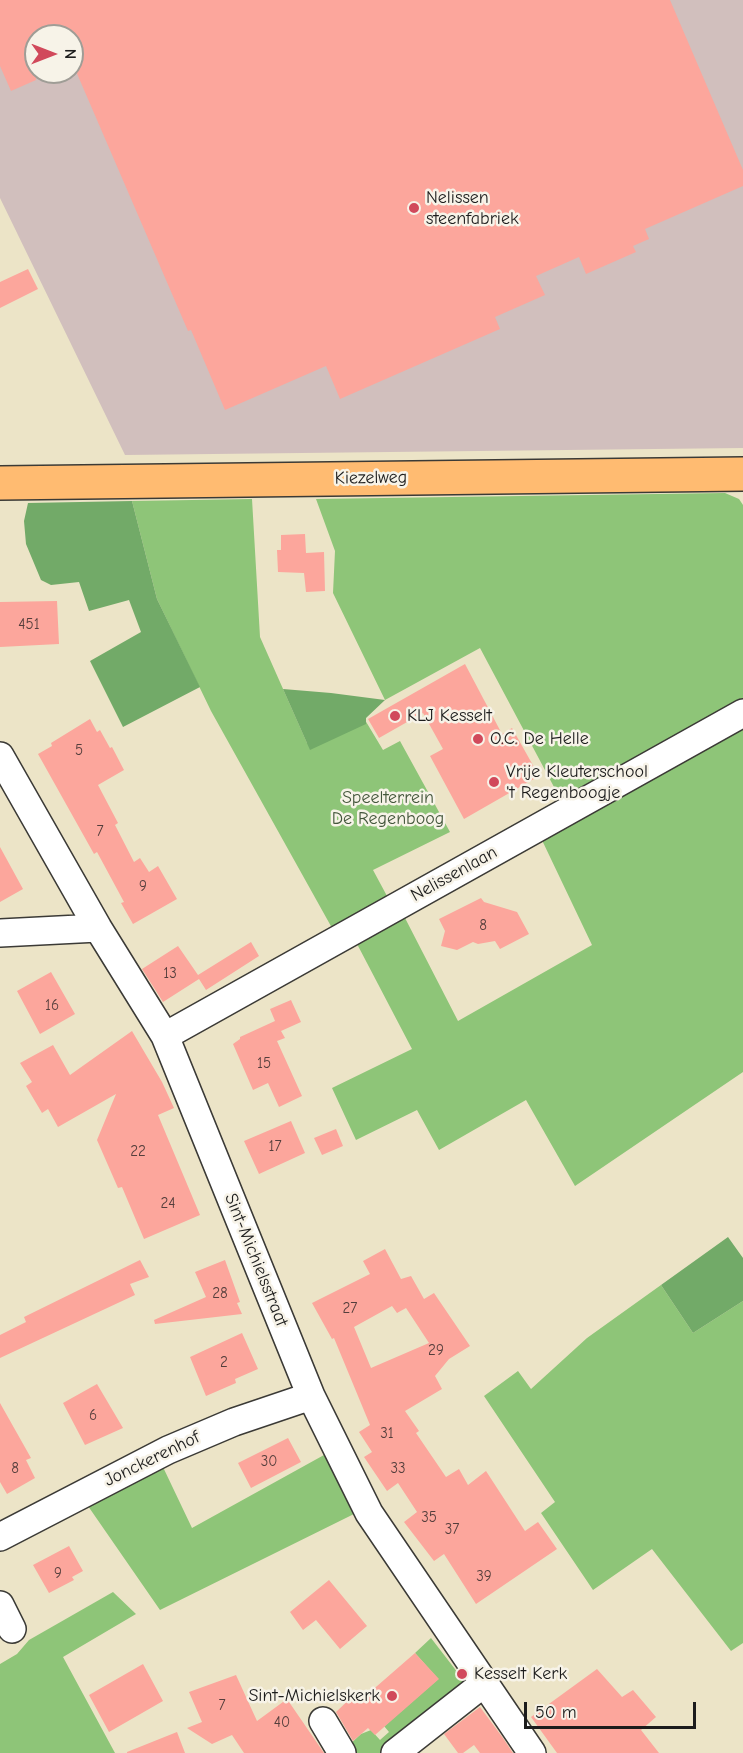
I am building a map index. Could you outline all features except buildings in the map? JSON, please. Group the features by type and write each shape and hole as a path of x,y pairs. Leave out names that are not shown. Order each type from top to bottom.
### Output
{"main road":[{"name":"Kiezelweg","path":"0,483 743,474"}],"street":[{"name":"Nelissenlaan","path":"165,1035 743,713"},
{"name":"Sint-Michielsstraat","path":"0,756 98,928 165,1035 310,1396 369,1513 532,1753"},
{"path":"0,933 98,928"},
{"name":"Jonckerenhof","path":"0,1537 168,1449 234,1422 310,1396"},
{"path":"0,1605 12,1629"},
{"path":"395,1753 483,1683"},
{"path":"323,1721 342,1753"}],"shaded area":[{"name":"Nelissen steenfabriek","path":"0,0 743,0 743,448 125,455 0,198"}],"green space":[{"path":"725,493 739,499 743,505 743,699 562,802 480,648 385,700 333,593 335,551 316,499"},
{"name":"Speelterrein De Regenboog","path":"252,499 260,637 307,743 362,715 383,750 400,741 450,832 373,870 387,896 332,928 211,711 157,599 132,501"},
{"path":"132,501 157,599 200,687 123,727 90,661 141,632 129,600 89,611 79,582 51,585 41,580 26,544 24,521 28,503"},
{"path":"283,689 385,700 366,718 366,724 310,750"},
{"path":"743,726 743,1072 575,1186 526,1100 439,1150 417,1110 356,1140 332,1088 412,1049 356,942 405,918 458,1021 592,945 540,836"},
{"path":"728,1237 743,1258 743,1301 693,1333 661,1285"},
{"path":"661,1285 693,1333 743,1301 743,1643 731,1651 652,1549 593,1590 541,1513 555,1502 484,1396 518,1371 531,1389 587,1338"},
{"path":"324,1455 356,1513 160,1610 88,1506 162,1465 192,1528"},
{"path":"113,1592 136,1614 63,1657 115,1753 0,1753 0,1664 17,1654 29,1640"},
{"path":"431,1638 468,1686 386,1753 354,1753 348,1746 361,1734 371,1730 380,1740 389,1732 384,1726 438,1679 415,1653"}],"place":[{"name":"Nelissen steenfabriek","path":"414,208"},
{"name":"KLJ Kesselt","path":"395,716"},
{"name":"O.C. De Helle","path":"478,739"},
{"name":"Vrije Kleuterschool 't Regenboogje","path":"494,782"},
{"name":"Kesselt Kerk","path":"462,1674"},
{"name":"Sint-Michielskerk","path":"392,1696"}]}
